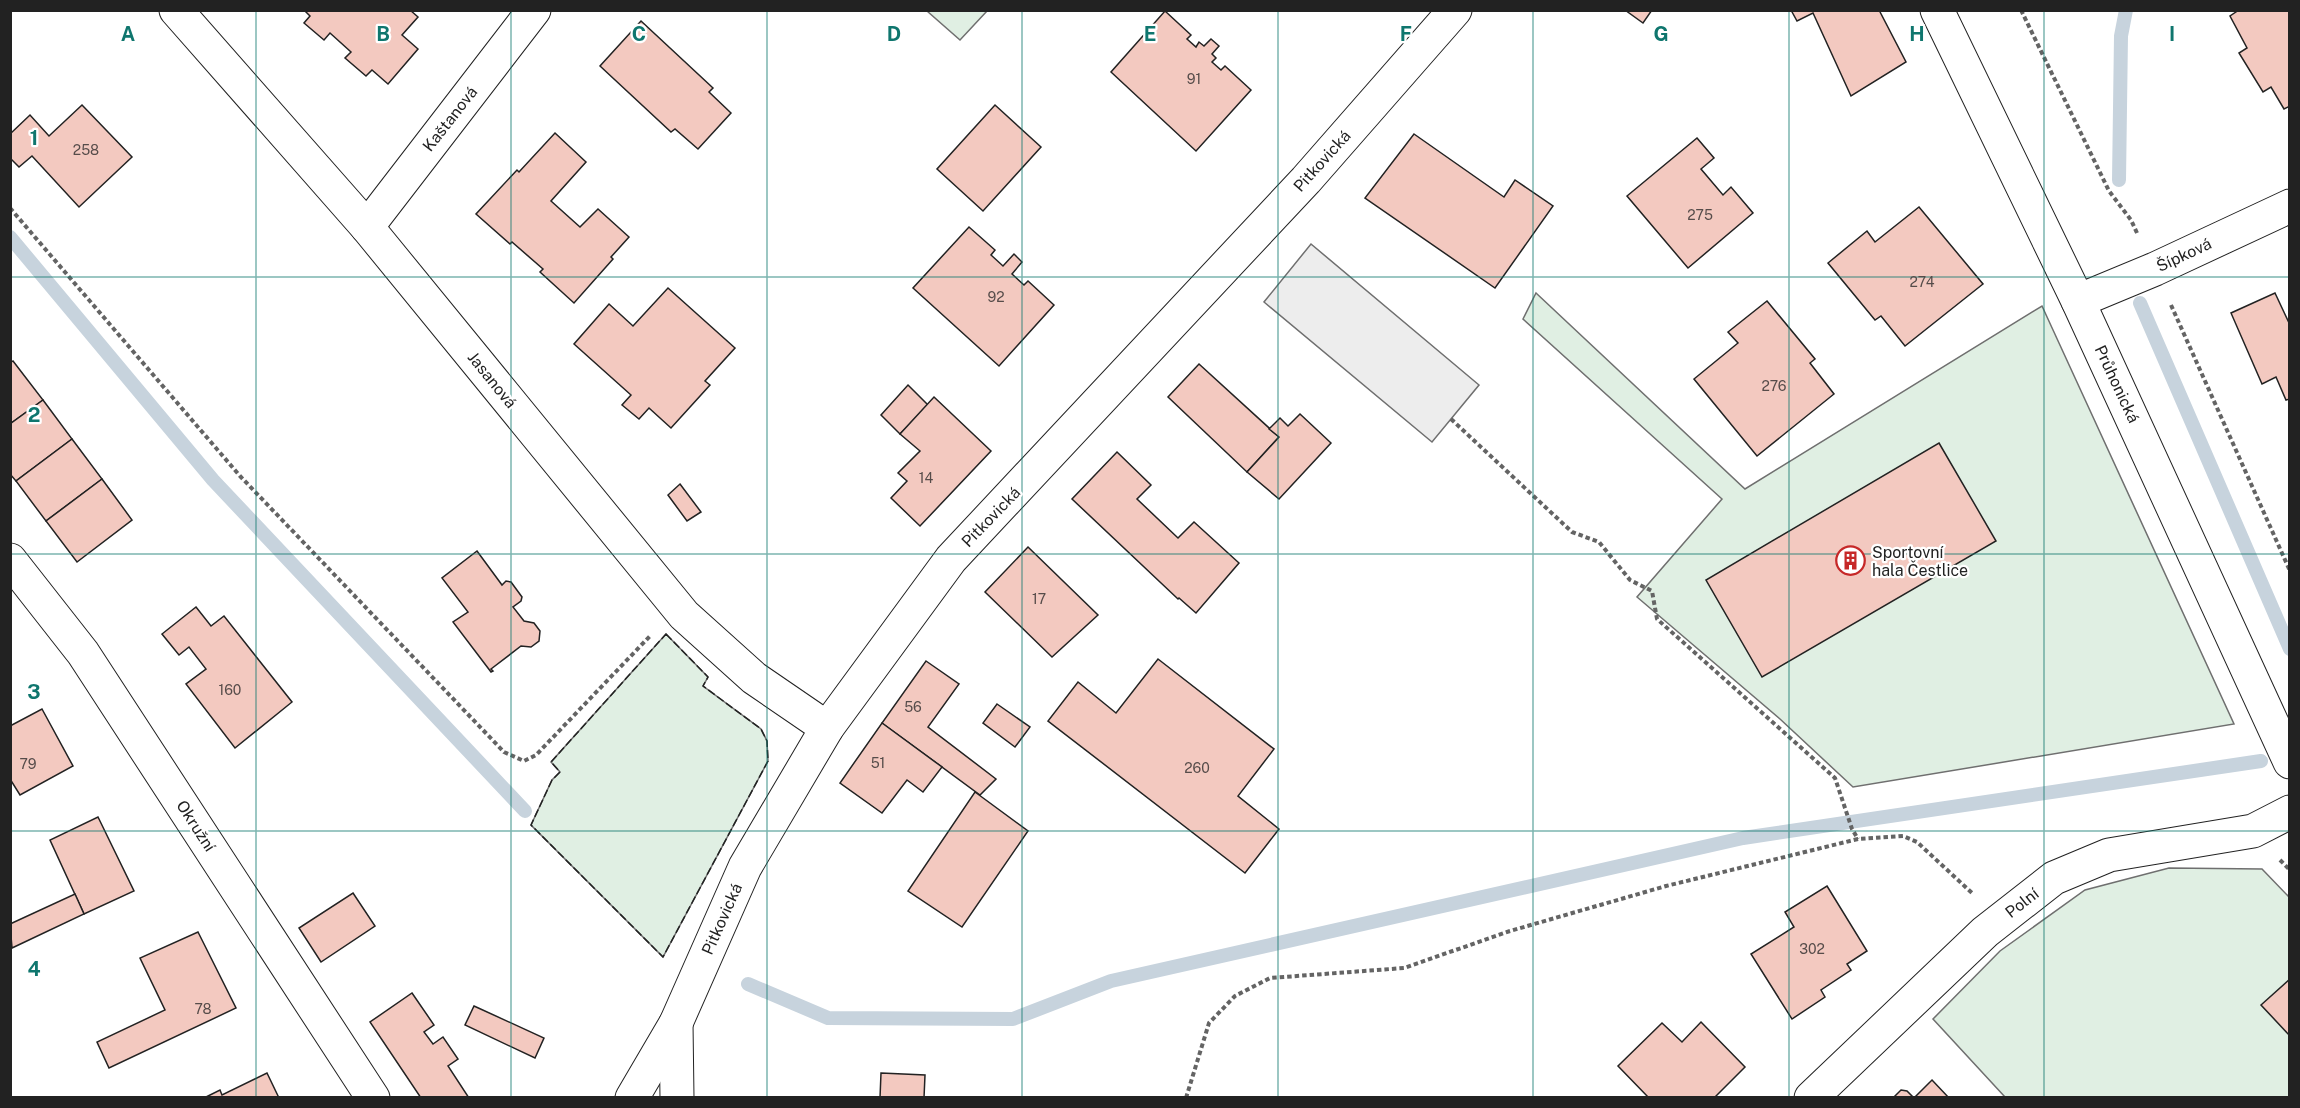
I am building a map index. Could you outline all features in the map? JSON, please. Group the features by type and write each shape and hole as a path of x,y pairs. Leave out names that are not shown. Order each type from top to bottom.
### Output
{"street":[{"name":"Jasanová","path":"176,10 367,227 678,608 754,678 827,728"},
{"name":"Kaštanová","path":"367,227 534,10"},
{"name":"Pitkovická","path":"632,1098 676,1023 745,867 827,728 951,559 1298,188 1455,10"},
{"name":"Průhonická","path":"1937,10 2078,301 2289,762"},
{"name":"Šípková","path":"2078,301 2289,206"},
{"name":"Okružní","path":"10,560 83,653 373,1098"},
{"name":"Polní","path":"1811,1098 1985,932 2054,878 2109,855 2253,831 2289,812"},
{"path":"676,1023 677,1098"}],"path":[{"path":"10,208 240,476 504,752 524,761 536,755 678,608"},
{"path":"1451,419 1572,532 1599,542 1630,580 1652,591 1657,619 1835,778 1852,830 1858,839"},
{"path":"1186,1098 1209,1023 1235,996 1270,978 1404,968 1510,932 1655,890 1858,839 1903,836 1917,842 2001,920"}],"green space":[{"path":"927,11 987,11 960,40"},
{"path":"1536,293 1745,489 2042,306 2234,724 1853,787 1780,719 1637,597 1722,499 1523,319"},
{"path":"666,634 708,677 703,686 761,729 767,741 768,761 663,957 531,825 552,780 560,772 551,762"},
{"path":"2169,868 2262,869 2289,897 2289,1097 2005,1097 1933,1019 2000,951 2085,890"}],"shaded area":[{"path":"1311,244 1479,385 1432,442 1264,302"}],"building":[{"path":"304,10 410,10 418,17 402,35 418,49 388,84 372,70 366,76 345,58 351,52 330,33 324,40 304,23 310,16"},
{"path":"1625,10 1652,10 1643,23"},
{"path":"1791,10 1879,10 1906,62 1851,96 1813,13 1797,21"},
{"path":"2239,10 2290,10 2290,106 2284,109 2271,87 2263,92 2239,53 2247,48 2230,16"},
{"path":"1165,11 1191,35 1187,39 1196,47 1199,42 1204,46 1211,39 1219,46 1212,54 1216,58 1212,62 1221,70 1225,66 1251,90 1196,151 1111,72"},
{"path":"641,21 713,88 709,92 731,113 698,149 675,129 671,132 600,66"},
{"path":"82,105 132,157 79,207 32,156 19,167 10,158 10,134 30,115 49,136"},
{"path":"995,105 1041,147 983,211 937,169"},
{"path":"555,133 586,162 551,201 580,227 598,209 629,237 574,303 540,272 543,269 476,214"},
{"path":"1414,134 1504,197 1515,180 1553,206 1495,288 1365,198"},
{"path":"1697,138 1714,158 1701,169 1723,195 1731,187 1753,213 1688,268 1627,196"},
{"path":"1919,207 1983,284 1905,346 1881,316 1875,320 1828,263 1867,231 1875,242"},
{"path":"969,227 995,250 991,255 1003,266 1014,254 1022,262 1012,274 1024,285 1028,281 1054,305 999,366 913,288"},
{"path":"668,288 735,348 705,381 710,385 671,428 649,408 639,419 622,405 631,395 574,344 609,304 633,326"},
{"path":"2275,293 2290,325 2290,399 2286,400 2276,377 2262,384 2231,313"},
{"path":"1767,301 1815,359 1810,363 1834,394 1757,456 1694,379 1738,343 1728,332"},
{"path":"13,361 43,400 10,424 10,363"},
{"path":"1199,364 1279,437 1247,472 1168,397"},
{"path":"908,385 928,405 900,434 881,415"},
{"path":"934,397 991,451 920,526 891,498 907,481 898,473 920,451 900,434"},
{"path":"43,400 72,439 16,481 10,474 10,424"},
{"path":"1300,414 1331,443 1279,499 1247,472 1279,437 1269,429 1280,418 1288,426"},
{"path":"72,439 102,479 46,521 16,481"},
{"name":"Sportovní hala Čestlice","path":"1939,443 1996,541 1762,677 1706,580"},
{"path":"1117,452 1151,485 1137,499 1178,538 1194,522 1239,563 1196,613 1178,599 1072,499"},
{"path":"102,479 132,520 77,562 46,521"},
{"path":"680,484 701,512 687,521 668,495"},
{"path":"1028,547 1098,615 1052,657 985,592"},
{"path":"477,551 502,585 506,581 511,582 522,597 521,601 513,607 524,621 534,623 540,631 539,641 531,647 521,646 491,669 493,671 491,672 453,622 468,612 442,578"},
{"path":"196,607 211,626 224,616 292,702 235,748 186,684 206,669 189,647 179,655 162,634"},
{"path":"1158,659 1274,749 1238,796 1279,829 1245,873 1048,721 1078,682 1116,713"},
{"path":"926,661 959,684 928,727 996,779 980,795 882,723"},
{"path":"997,704 1030,727 1015,747 983,723"},
{"path":"42,709 73,766 20,795 10,779 10,726"},
{"path":"882,723 942,767 923,792 907,780 882,813 840,783"},
{"path":"975,792 1028,831 962,927 908,891"},
{"path":"98,817 134,891 84,914 50,840"},
{"path":"1827,886 1867,951 1847,964 1851,970 1821,990 1825,997 1792,1019 1751,954 1794,927 1785,912"},
{"path":"353,893 375,926 321,962 299,928"},
{"path":"75,894 84,914 12,948 10,924"},
{"path":"198,932 236,1008 109,1068 97,1042 165,1010 140,958"},
{"path":"2290,979 2290,1036 2261,1005"},
{"path":"412,993 434,1025 424,1032 433,1044 443,1037 458,1059 448,1066 469,1098 421,1098 370,1022"},
{"path":"474,1006 544,1038 535,1058 465,1025"},
{"path":"1701,1022 1745,1067 1714,1098 1649,1098 1618,1066 1662,1023 1682,1042"},
{"path":"267,1073 279,1098 204,1098 220,1090 222,1095"},
{"path":"881,1073 925,1075 924,1098 880,1098"},
{"path":"1932,1080 1949,1098 1914,1098"},
{"path":"1901,1090 1907,1091 1914,1098 1893,1098"}],"waterway":[{"path":"2119,180 2121,36 2126,10"},
{"path":"10,237 213,480 525,811"},
{"path":"2140,303 2290,649"},
{"path":"748,984 828,1018 1013,1019 1111,981 1743,838 2261,761"}],"fence":[{"path":"666,634 708,677 703,686 761,729 767,741 768,761 663,957 531,825 552,780 560,772 551,762 666,634"}],"place":[{"name":"Sportovní hala Čestlice","path":"1851,561"}]}
